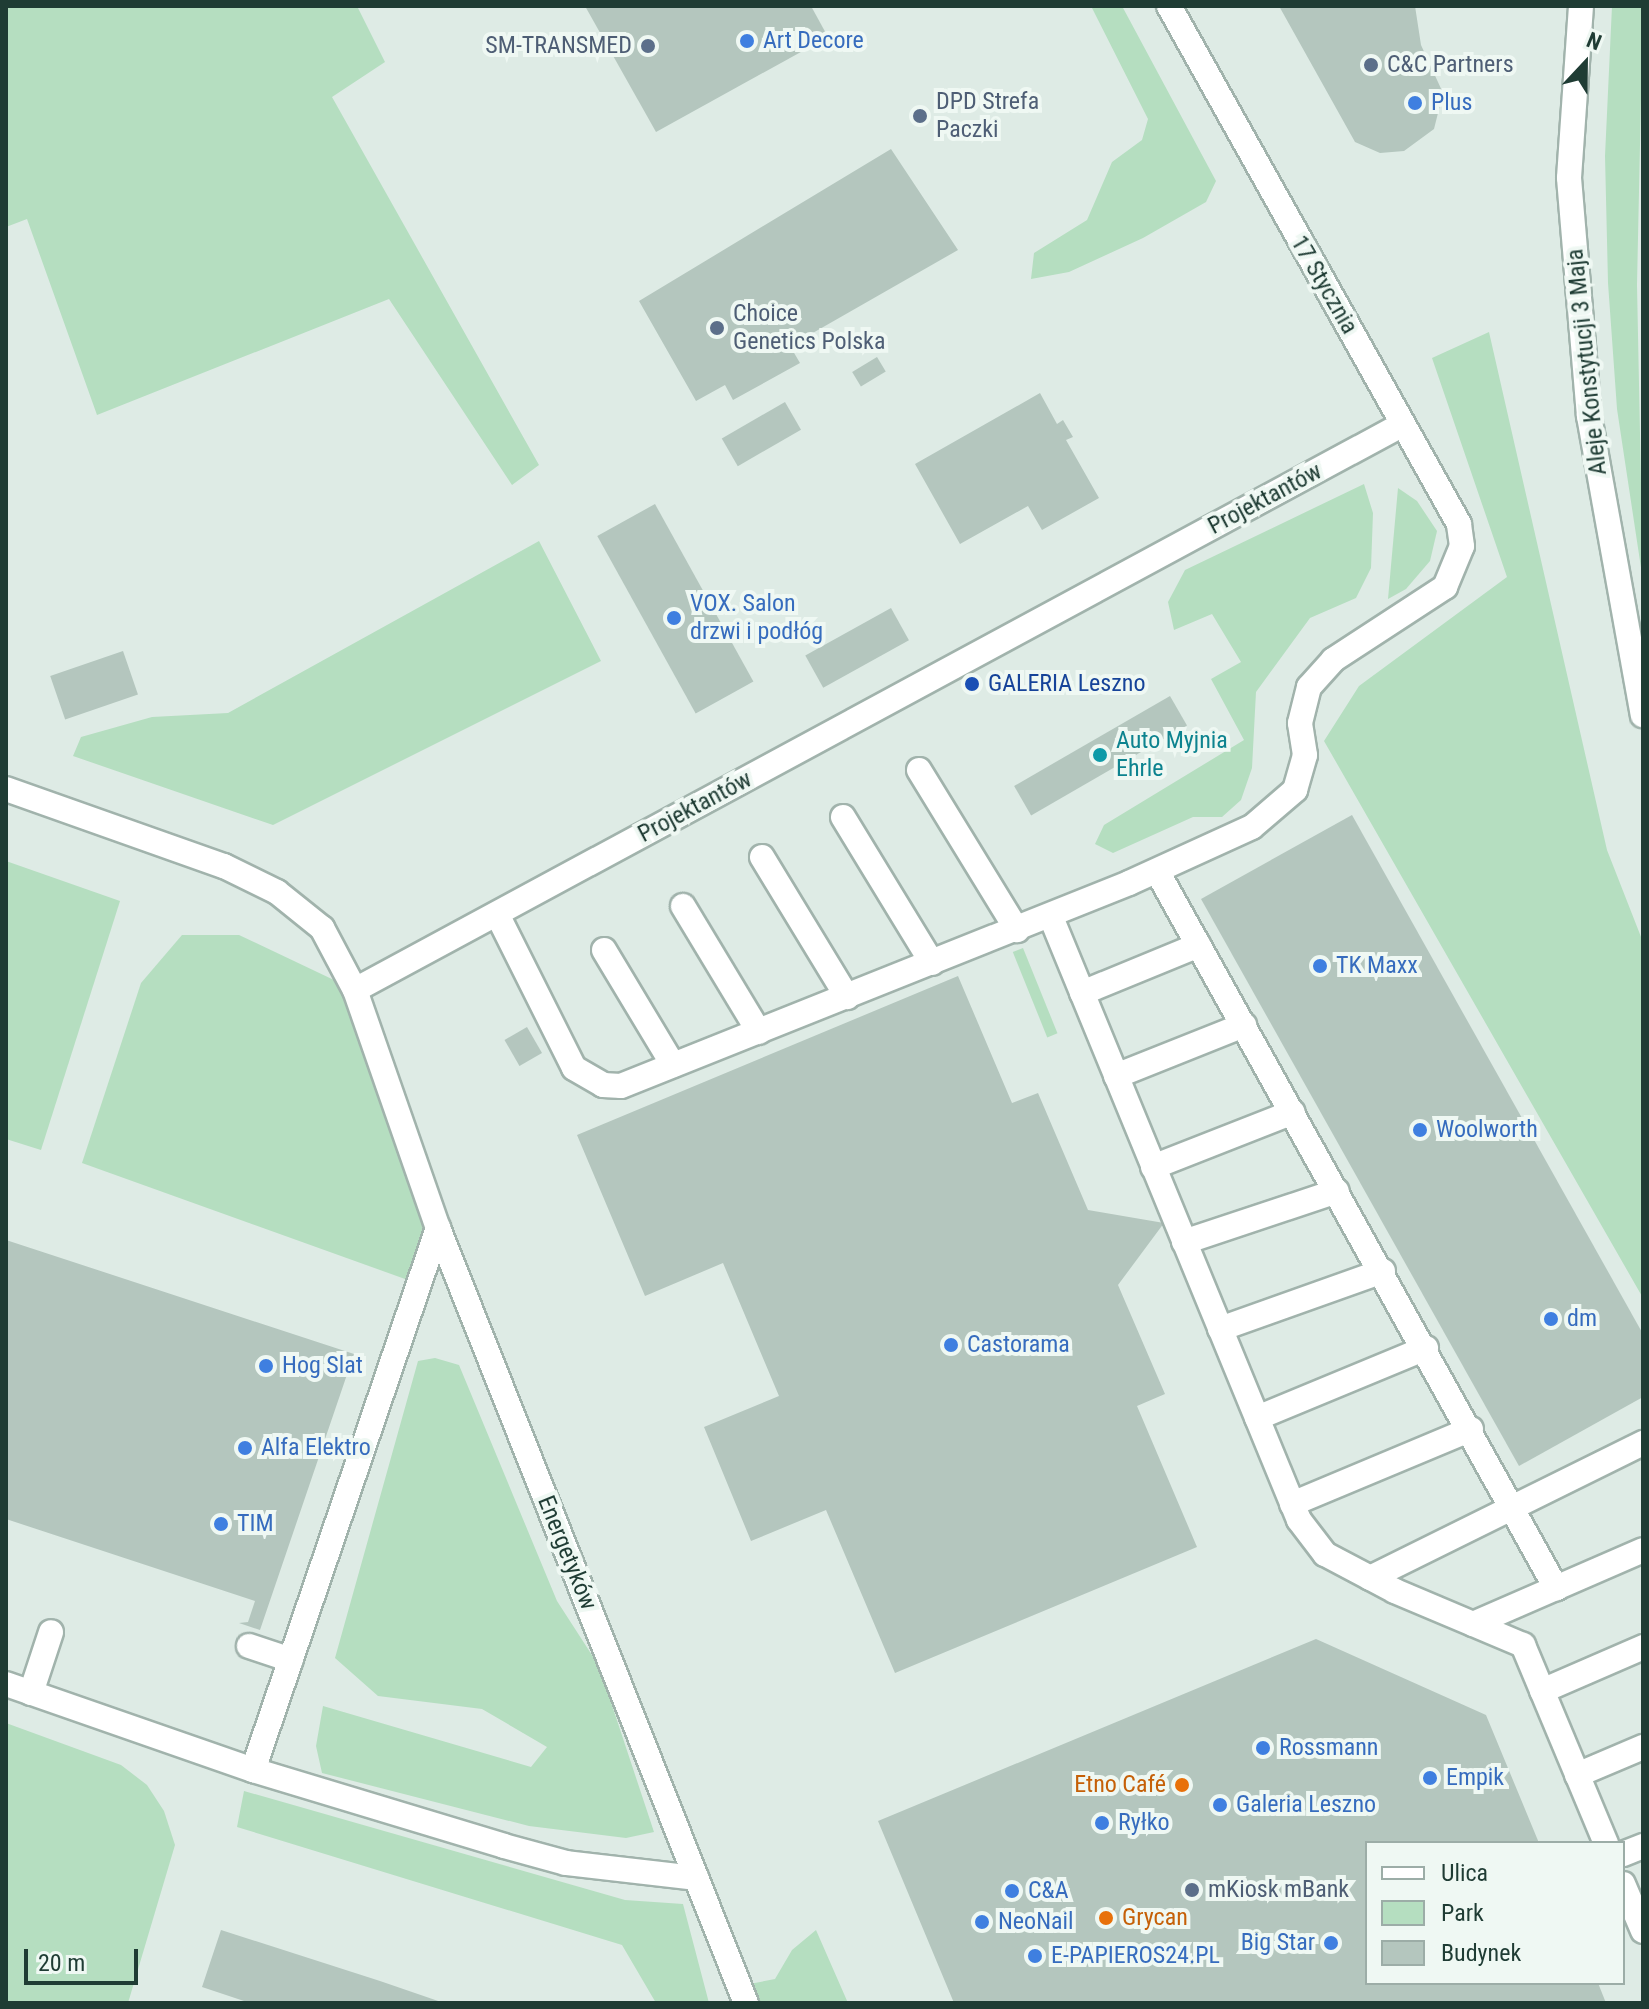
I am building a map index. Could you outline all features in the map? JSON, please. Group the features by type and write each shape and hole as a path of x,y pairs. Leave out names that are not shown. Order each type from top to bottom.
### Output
{"street":[{"name":"17 Stycznia","path":"1157,871 1252,827 1280,807 1301,774 1300,723 1309,687 1333,660 1445,587 1457,568 1459,524 1169,6"},
{"name":"Aleje Konstytucji 3 Maja","path":"1581,6 1569,178 1589,416 1643,715"},
{"name":"Projektantów","path":"355,990 1403,424"},
{"path":"919,770 1017,930"},
{"path":"6,789 224,866 277,892 322,928 355,990"},
{"path":"843,817 932,963"},
{"path":"762,857 847,997"},
{"path":"497,914 578,1072 603,1085 621,1086 1051,917 1157,871 1516,1508 1556,1588"},
{"path":"683,906 759,1032"},
{"path":"1051,917 1292,1504 1325,1554 1370,1578 1523,1645 1605,1841"},
{"path":"1082,993 1199,945"},
{"path":"604,950 673,1065"},
{"name":"Energetyków","path":"355,990 438,1228 746,2003"},
{"path":"1116,1076 1244,1025"},
{"path":"1153,1167 1293,1112"},
{"path":"1184,1242 1337,1191"},
{"path":"253,1770 438,1228"},
{"path":"1220,1329 1383,1271"},
{"path":"1257,1418 1426,1348"},
{"path":"1292,1504 1471,1429"},
{"path":"1370,1578 1643,1443"},
{"path":"1473,1624 1643,1550"},
{"path":"31,1693 51,1632"},
{"path":"249,1646 291,1660"},
{"path":"1542,1691 1643,1647"},
{"path":"6,1684 253,1770 566,1863 696,1878"},
{"path":"1577,1775 1643,1747"},
{"path":"1625,1889 1643,1931"}],"green space":[{"path":"6,6 357,6 385,62 332,97 539,465 512,485 389,299 97,415 27,219 6,227"},
{"path":"1091,6 1122,6 1216,181 1206,202 1143,238 1069,272 1031,279 1034,253 1087,220 1112,162 1142,140 1148,119"},
{"path":"1612,6 1643,6 1637,285 1643,581 1617,409 1608,283 1605,156"},
{"path":"1489,332 1607,850 1643,942 1643,1298 1324,741 1359,686 1507,577 1432,358"},
{"path":"1364,484 1373,513 1371,568 1356,598 1310,618 1256,692 1252,768 1241,800 1222,817 1193,817 1113,853 1095,844 1104,825 1244,740 1211,679 1241,662 1212,614 1174,630 1168,602 1185,570"},
{"path":"1398,488 1417,501 1437,531 1430,561 1406,589 1388,599"},
{"path":"539,541 601,661 273,825 73,756 81,737 152,717 228,713"},
{"path":"6,861 120,901 41,1150 6,1139"},
{"path":"182,935 239,935 355,990 438,1228 419,1284 82,1163 141,983"},
{"path":"1023,948 1057,1033 1047,1037 1013,952"},
{"path":"435,1358 459,1365 557,1601 599,1666 654,1832 626,1838 529,1826 322,1773 316,1746 323,1706 531,1767 547,1747 482,1709 378,1696 335,1658 418,1361"},
{"path":"6,1723 121,1765 147,1785 164,1811 175,1845 128,2003 6,2003"},
{"path":"244,1791 625,1900 683,1904 709,2003 656,2003 622,1945 237,1827"},
{"path":"816,1930 848,2003 741,2003 734,1987 775,1979 792,1950"}],"building":[{"path":"585,6 811,6 828,37 656,132"},
{"name":"C&C Partners","path":"1279,6 1415,6 1421,45 1443,93 1434,129 1404,151 1380,153 1355,142"},
{"path":"891,149 958,250 790,346 800,363 733,400 725,385 696,401 639,301"},
{"path":"877,357 886,372 861,387 852,372"},
{"path":"1040,393 1057,424 1063,420 1073,437 1066,440 1099,498 1042,530 1028,506 960,544 915,464"},
{"path":"785,402 801,430 738,466 722,439"},
{"path":"655,504 753,682 696,714 597,536"},
{"path":"891,608 909,640 823,688 805,656"},
{"path":"123,651 138,694 65,720 50,676"},
{"name":"Auto Myjnia Ehrle","path":"1170,696 1187,725 1031,815 1014,786"},
{"path":"1352,815 1643,1334 1643,1397 1519,1466 1201,899"},
{"name":"Castorama","path":"958,976 1012,1103 1038,1093 1088,1210 1164,1223 1118,1285 1165,1394 1137,1406 1197,1547 895,1673 826,1510 751,1541 704,1427 779,1396 723,1263 645,1296 577,1135"},
{"path":"527,1027 542,1053 519,1066 504,1040"},
{"path":"6,1240 354,1354 260,1630 239,1623 248,1622 255,1601 6,1519"},
{"name":"Galeria Leszno","path":"1316,1639 1486,1715 1538,1841 1365,1841 1365,1985 1599,1985 1606,2003 954,2003 878,1821"},
{"path":"221,1930 444,2003 250,2003 202,1987"}],"place":[{"name":"Art Decore","path":"747,41"},
{"name":"SM-TRANSMED","path":"648,46"},
{"name":"C&C Partners","path":"1371,65"},
{"name":"Plus","path":"1415,103"},
{"name":"DPD Strefa Paczki","path":"920,116"},
{"name":"Choice Genetics Polska","path":"717,328"},
{"name":"VOX. Salon drzwi i podłóg","path":"674,618"},
{"name":"GALERIA Leszno","path":"972,684"},
{"name":"Auto Myjnia Ehrle","path":"1100,755"},
{"name":"TK Maxx","path":"1320,966"},
{"name":"Woolworth","path":"1420,1130"},
{"name":"dm","path":"1551,1319"},
{"name":"Castorama","path":"951,1345"},
{"name":"Hog Slat","path":"266,1366"},
{"name":"Alfa Elektro","path":"245,1448"},
{"name":"TIM","path":"221,1524"},
{"name":"Rossmann","path":"1263,1748"},
{"name":"Empik","path":"1430,1778"},
{"name":"Etno Café","path":"1182,1785"},
{"name":"Galeria Leszno","path":"1220,1805"},
{"name":"Ryłko","path":"1102,1823"},
{"name":"mKiosk mBank","path":"1192,1890"},
{"name":"C&A","path":"1012,1891"},
{"name":"Grycan","path":"1106,1918"},
{"name":"NeoNail","path":"982,1922"},
{"name":"Big Star","path":"1331,1943"},
{"name":"E-PAPIEROS24.PL","path":"1035,1956"}]}
